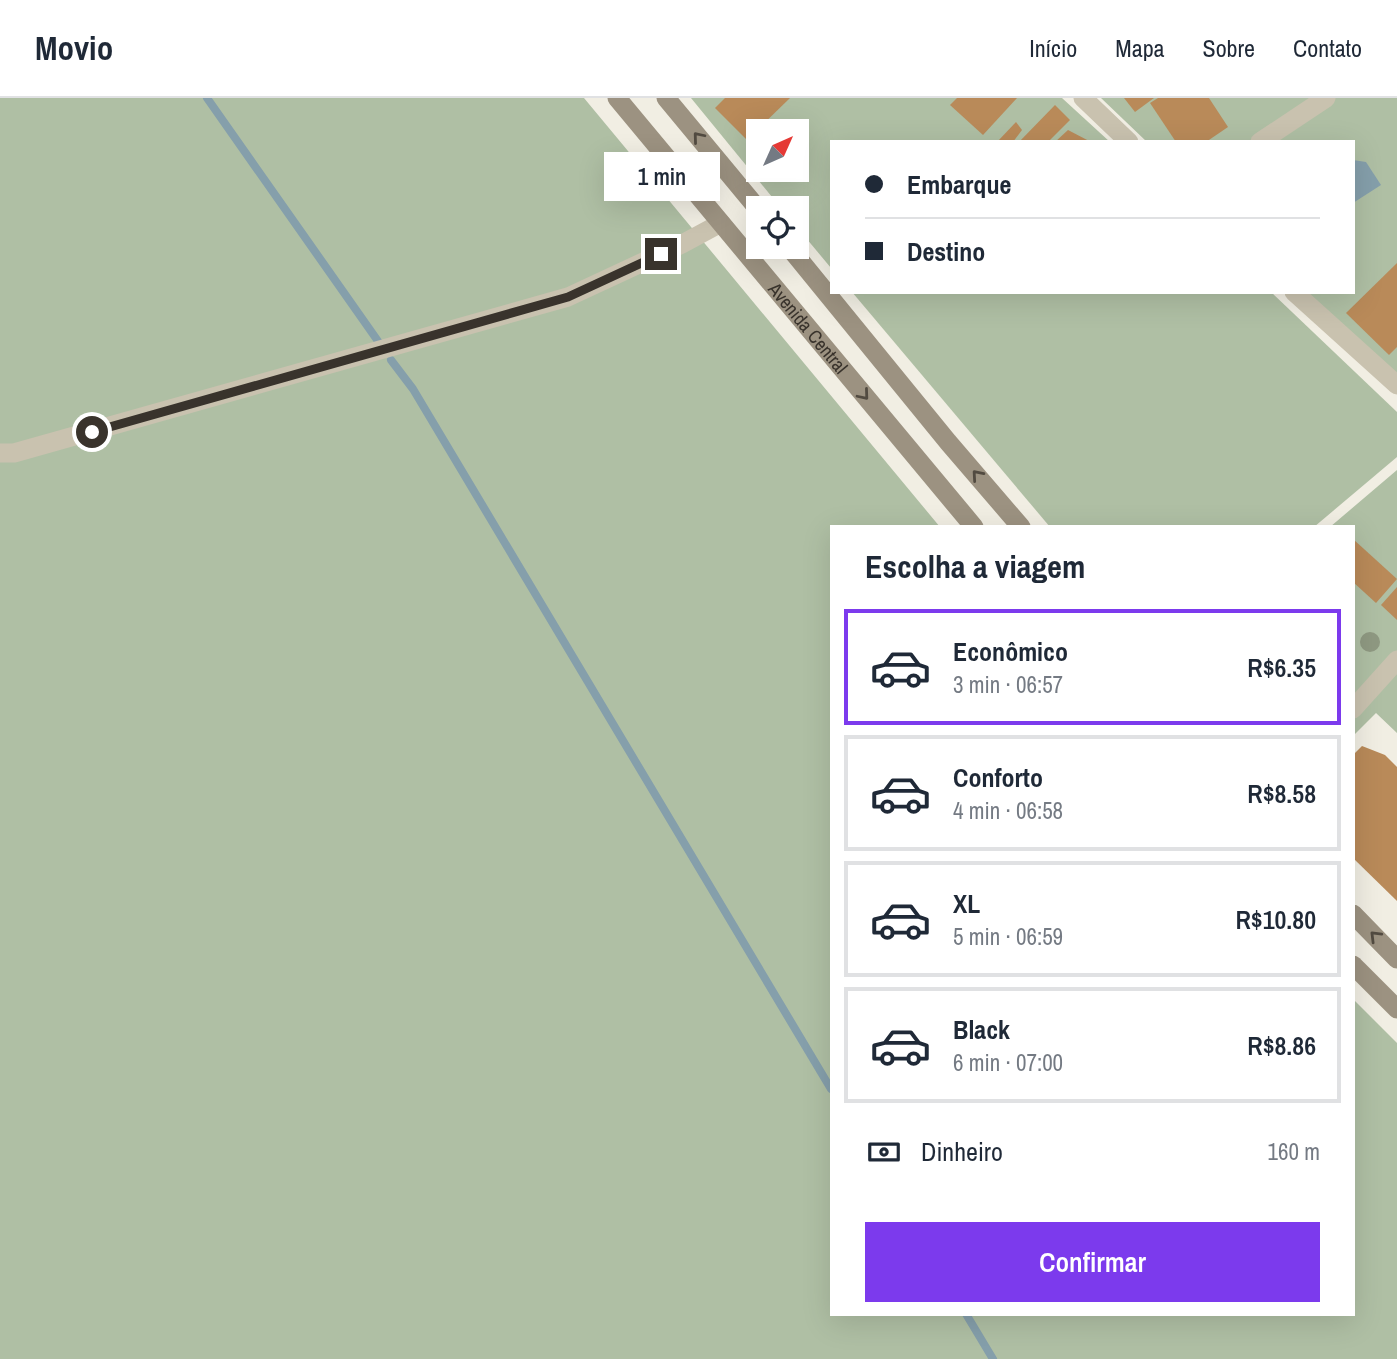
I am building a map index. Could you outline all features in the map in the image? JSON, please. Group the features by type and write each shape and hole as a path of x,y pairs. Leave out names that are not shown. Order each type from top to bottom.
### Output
{"main road":[{"name":"Avenida Central","path":"617,98 972,525"},
{"path":"666,98 747,196"},
{"name":"Avenida Central","path":"799,259 1019,525"},
{"path":"1355,916 1397,959"},
{"path":"1355,967 1397,1009"}],"street":[{"path":"1083,98 1127,140"},
{"path":"1263,140 1326,98"},
{"path":"0,453 14,453 568,297 721,223"},
{"path":"1296,294 1397,385"},
{"path":"1355,707 1397,660"}],"green space":[{"path":"0,98 584,98 938,525 830,525 830,1316 1355,1316 1355,1001 1397,1043 1397,1359 0,1359"},
{"path":"691,98 1062,98 1108,140 830,140 830,267 809,242 809,196 771,196 760,182 809,182 809,119 746,119 746,165"},
{"path":"1101,98 1397,98 1397,377 1309,294 1355,294 1355,140 1145,140"},
{"path":"854,294 1273,294 1397,412 1397,457 1316,525 1048,525"},
{"path":"1397,470 1397,733 1376,713 1355,734 1355,525 1332,525"}],"water":[{"path":"1355,160 1366,162 1381,185 1355,202"}],"building":[{"path":"725,98 790,98 768,119 746,119 746,139 715,108"},
{"path":"957,98 1017,98 983,135 950,105"},
{"path":"1124,98 1154,98 1135,112"},
{"path":"1158,98 1209,98 1228,127 1209,140 1175,140 1150,103"},
{"path":"1055,105 1070,120 1050,140 1021,140"},
{"path":"1016,122 1022,130 1014,140 999,140"},
{"path":"1068,130 1087,140 1057,140"},
{"path":"1397,263 1397,347 1389,355 1346,313"},
{"path":"1355,541 1397,579 1376,603 1355,584"},
{"path":"1397,587 1397,620 1381,605"},
{"path":"1362,746 1385,755 1397,767 1397,901 1355,860 1355,753"}],"waterway":[{"path":"207,98 380,344"},
{"path":"391,360 413,389 830,1087"},
{"path":"967,1316 993,1359"}],"route":[{"path":"92,432 568,297 661,254"}]}
